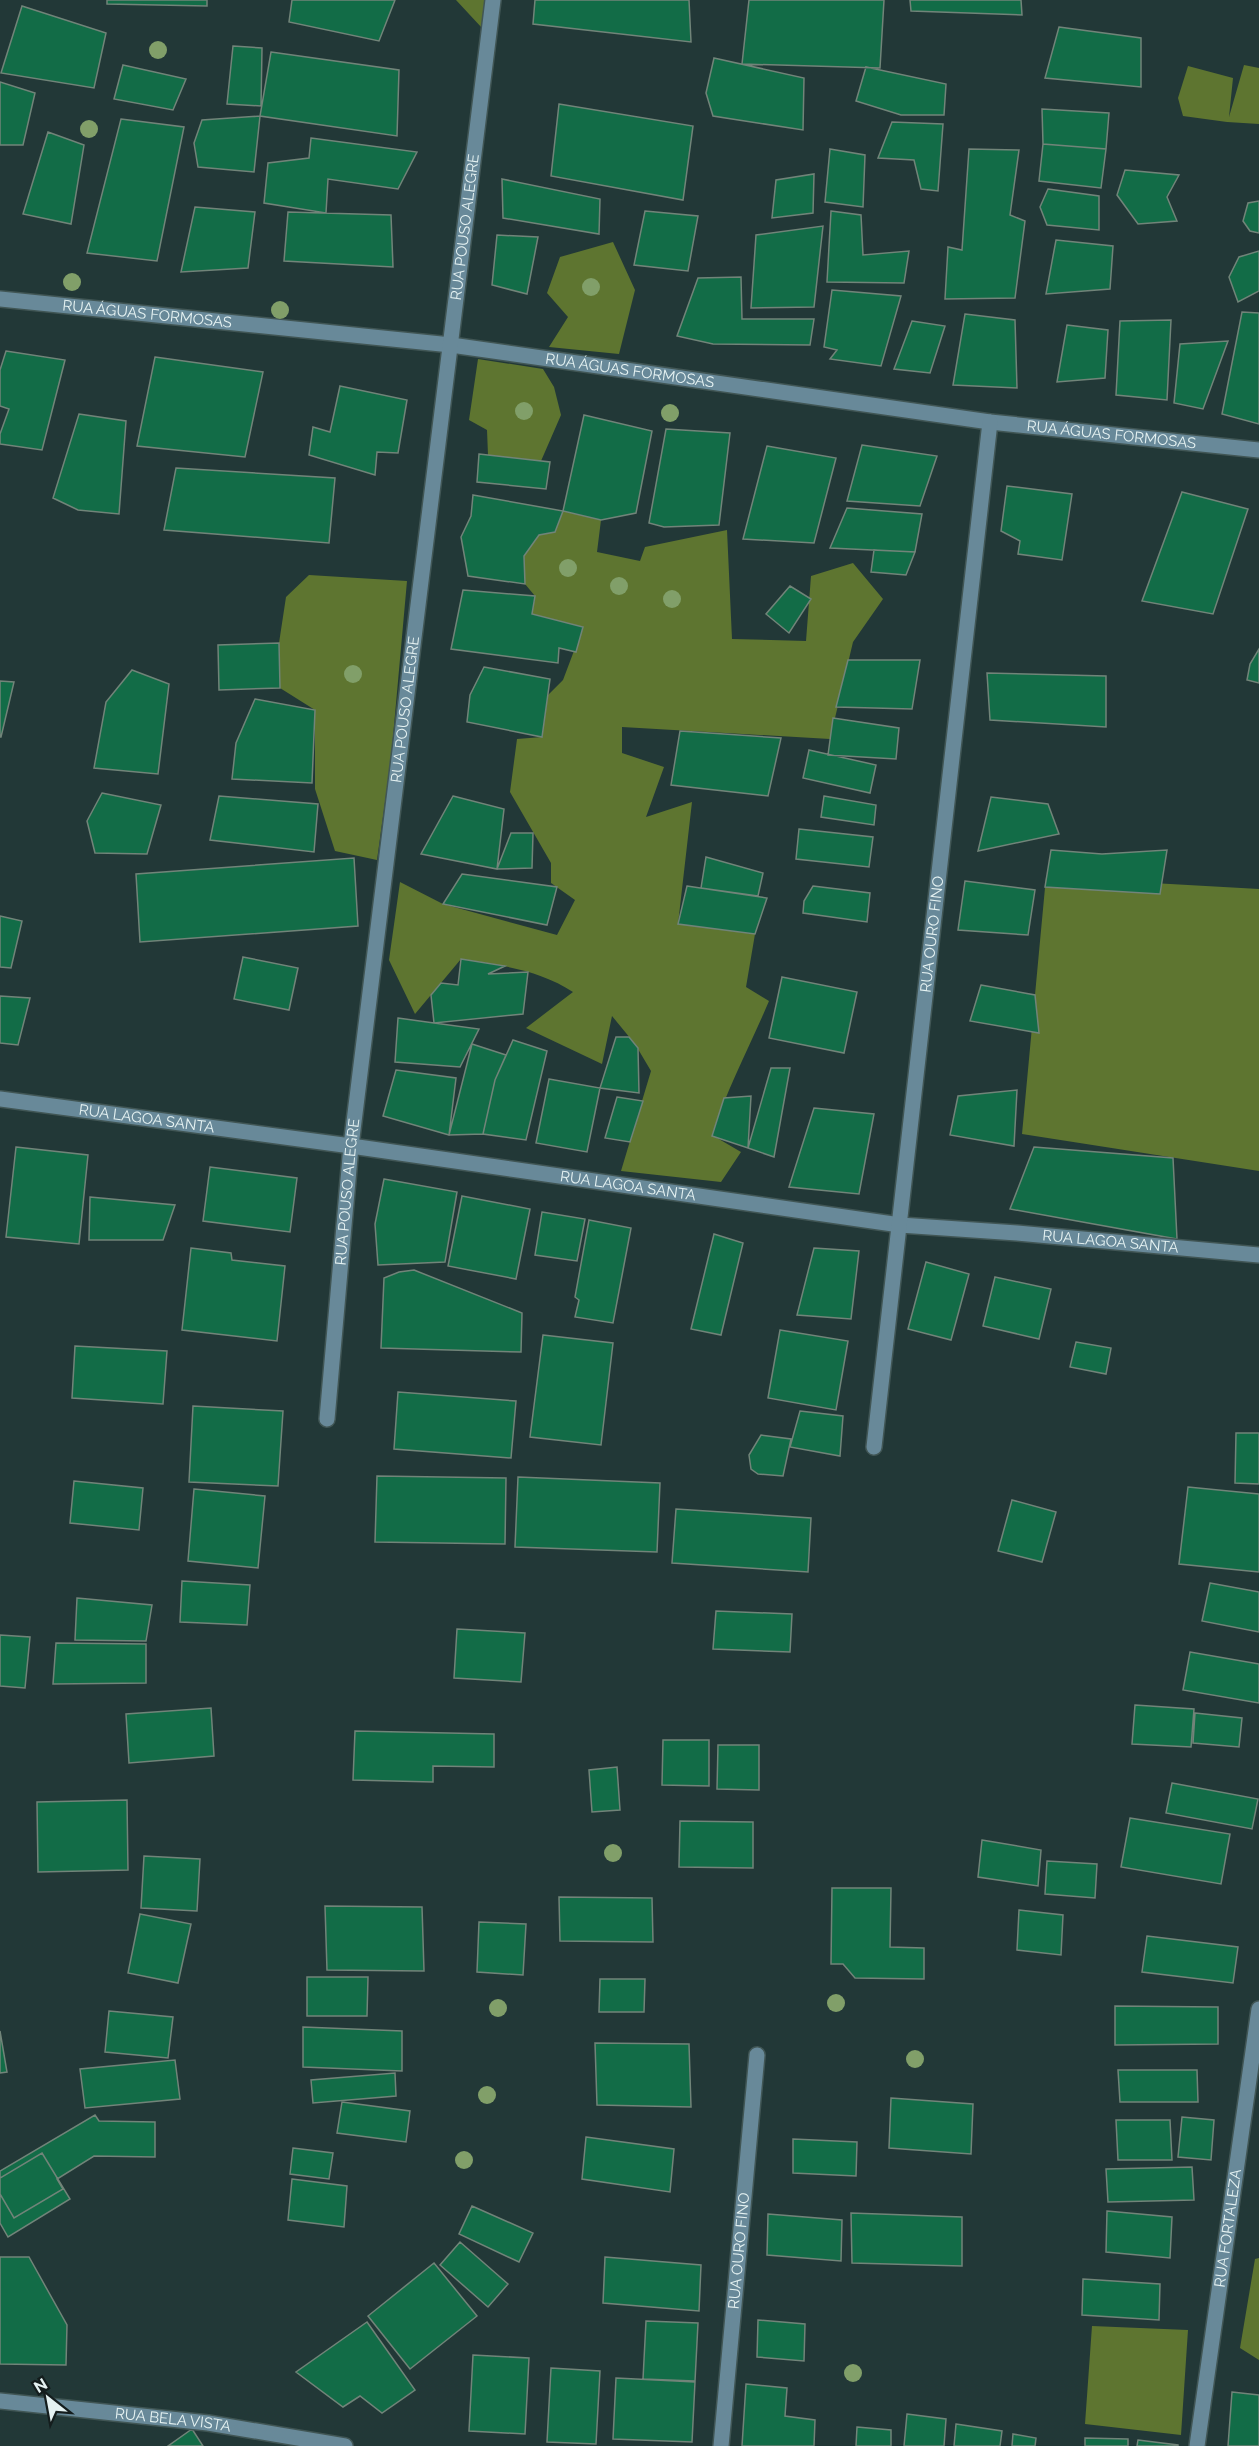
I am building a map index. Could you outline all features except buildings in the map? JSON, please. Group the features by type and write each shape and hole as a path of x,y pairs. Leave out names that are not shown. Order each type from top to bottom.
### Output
{"street":[{"name":"RUA POUSO ALEGRE","path":"327,1419 351,1146 493,0"},
{"name":"RUA ÁGUAS FORMOSAS","path":"0,299 451,345 990,422 1259,450"},
{"name":"RUA OURO FINO","path":"873,1447 990,422"},
{"name":"RUA LAGOA SANTA","path":"0,1099 351,1146 900,1225 1259,1255"},
{"name":"RUA FORTALEZA","path":"1197,2446 1259,2009"},
{"name":"RUA OURO FINO","path":"721,2446 757,2055"},
{"name":"RUA BELA VISTA","path":"0,2401 208,2422 345,2446"}],"green space":[{"path":"456,0 485,0 482,28"},
{"path":"1244,65 1259,68 1259,124 1183,116 1178,98 1188,66 1233,78 1229,117"},
{"path":"613,242 635,290 619,354 549,347 568,317 547,293 560,257"},
{"path":"478,359 543,369 554,387 561,415 541,461 488,455 487,430 469,420"},
{"path":"563,511 601,520 597,552 640,561 645,547 727,530 732,639 806,641 811,576 853,563 883,599 853,642 830,739 622,727 622,753 664,767 646,817 692,802 678,924 755,934 746,987 769,1001 712,1135 741,1152 721,1182 621,1171 651,1071 635,1044 612,1016 602,1064 526,1028 573,992 547,978 533,973 461,959 415,1014 389,960 400,882 443,904 557,935 575,900 551,883 551,863 510,792 517,739 542,737 548,695 563,680 583,627 532,614 535,596 525,584 524,556 539,535 555,532"},
{"path":"309,575 407,581 391,759 377,860 335,851 315,789 315,710 280,688 279,643 286,597"},
{"path":"1046,877 1259,889 1259,1171 1022,1134"},
{"path":"1259,2258 1259,2360 1240,2348 1255,2259"},
{"path":"1092,2326 1188,2330 1181,2435 1085,2424"}]}
